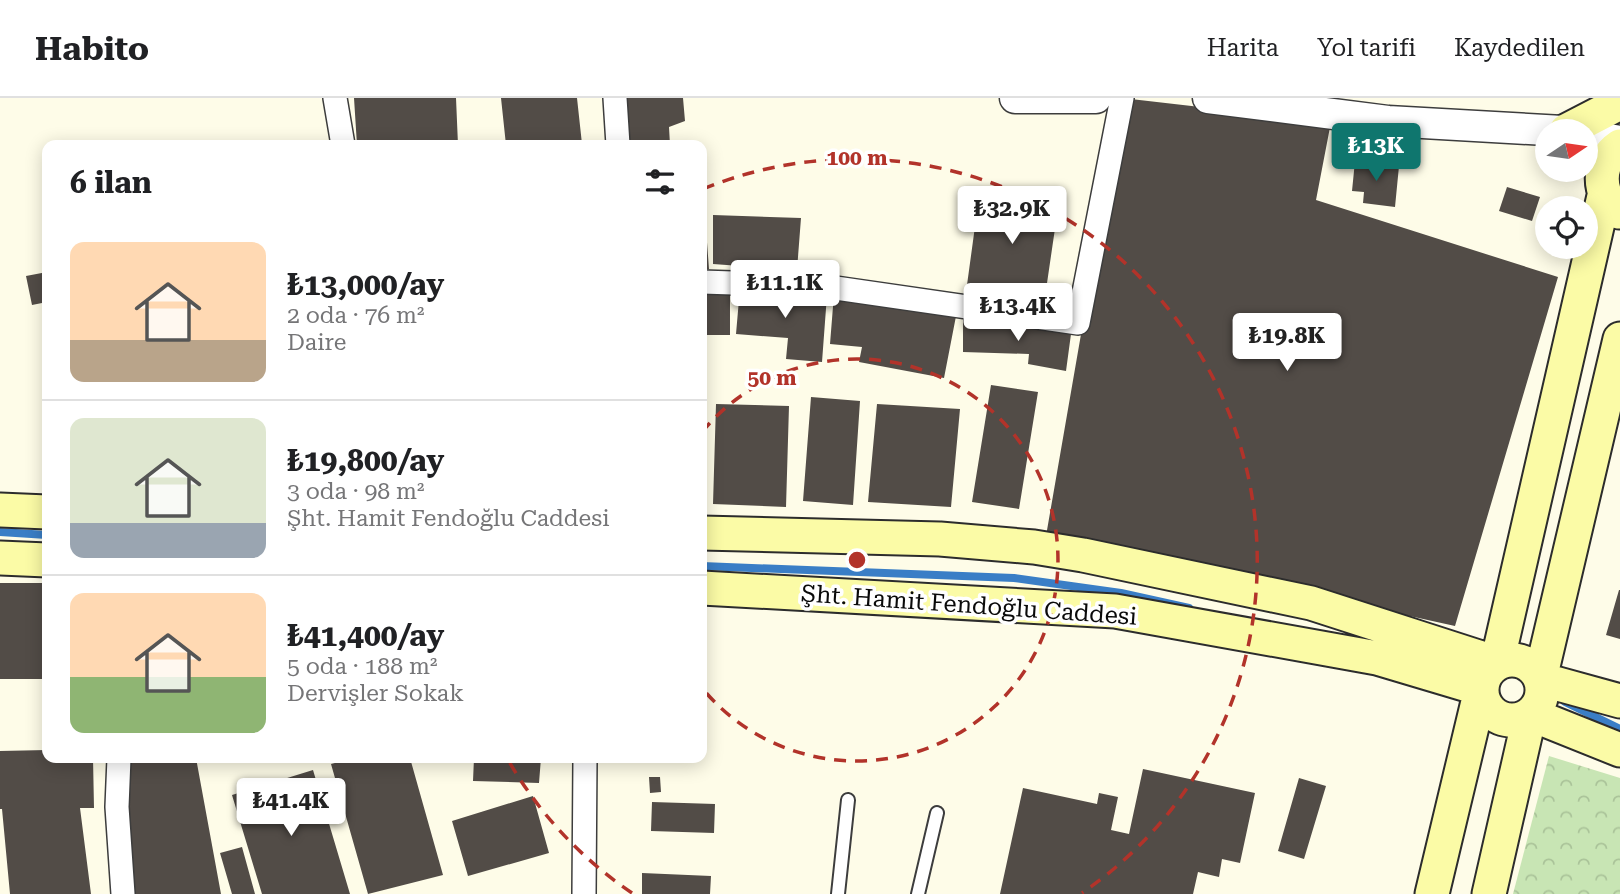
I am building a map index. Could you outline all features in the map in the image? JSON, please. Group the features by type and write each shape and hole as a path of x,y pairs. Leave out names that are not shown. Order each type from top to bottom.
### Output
{"main road":[{"path":"1589,119 1616,106 1620,98"},
{"path":"1432,894 1612,204 1602,183 1602,171 1607,159 1620,144"},
{"path":"1489,894 1530,715 1541,699 1540,679 1620,339"},
{"path":"0,510 42,512"},
{"name":"Şht. Hamit Fendoğlu Caddesi","path":"707,533 940,539 1058,551 1192,576 1311,603 1489,676"},
{"path":"0,558 42,560"},
{"name":"Şht. Hamit Fendoğlu Caddesi","path":"707,589 1115,611 1489,676"},
{"path":"1489,676 1517,660 1527,663 1540,679 1620,701"},
{"path":"1489,676 1487,708 1493,714 1512,720 1530,715 1620,750"}],"street":[{"path":"335,98 342,140"},
{"path":"615,98 618,140"},
{"path":"1015,98 1096,98"},
{"path":"707,282 822,286 1078,323 1122,98"},
{"path":"1208,98 1388,121 1535,129"},
{"path":"1598,138 1620,144"},
{"path":"119,763 117,807 122,894"},
{"path":"584,894 585,763"}],"lane":[{"path":"838,894 848,800"},
{"path":"918,894 937,813"}],"green space":[{"path":"1549,756 1620,778 1620,894 1513,894"}],"building":[{"path":"354,98 456,98 458,140 357,140"},
{"path":"501,98 577,98 582,140 505,140"},
{"path":"621,98 683,98 685,121 669,127 670,140 623,140"},
{"path":"1122,98 1331,122 1316,200 1558,277 1455,626 1046,536"},
{"path":"1355,161 1399,166 1395,207 1363,203 1364,192 1352,191"},
{"path":"1507,187 1537,196 1532,221 1499,211"},
{"path":"979,197 1058,208 1046,290 1035,294 967,285"},
{"path":"713,215 801,218 797,270 713,264"},
{"path":"42,273 42,303 32,305 26,276"},
{"path":"740,288 827,295 822,362 786,359 788,338 736,334"},
{"path":"707,292 730,292 730,335 707,335"},
{"path":"834,294 957,311 944,378 859,362 862,347 830,344"},
{"path":"963,318 1071,334 1066,371 1028,364 1029,354 963,352"},
{"path":"991,385 1038,392 1019,509 972,502"},
{"path":"811,397 860,401 853,505 803,501"},
{"path":"716,404 789,406 786,507 713,504"},
{"path":"877,404 960,409 951,507 868,502"},
{"path":"0,583 42,583 42,679 0,679"},
{"path":"1620,590 1620,639 1606,635"},
{"path":"42,750 42,763 93,763 94,808 80,808 91,894 10,894 0,809 0,751"},
{"path":"122,763 197,763 221,894 131,894"},
{"path":"411,763 443,875 368,894 331,764"},
{"path":"474,763 541,763 539,783 473,781"},
{"path":"1143,769 1255,793 1240,863 1222,859 1219,877 1198,872 1193,894 1000,894 1023,788 1097,804 1099,793 1118,797 1111,830 1129,834"},
{"path":"313,770 350,894 262,894 232,795"},
{"path":"649,777 660,777 661,792 650,793"},
{"path":"1299,778 1326,786 1304,859 1278,851"},
{"path":"533,796 549,853 468,876 452,821"},
{"path":"652,802 715,804 714,833 651,831"},
{"path":"242,847 255,894 232,894 220,853"},
{"path":"642,873 711,876 710,894 642,894"}],"waterway":[{"path":"0,532 42,535"},
{"path":"707,566 1014,578 1121,593 1189,608"},
{"path":"1565,702 1620,729"}]}
